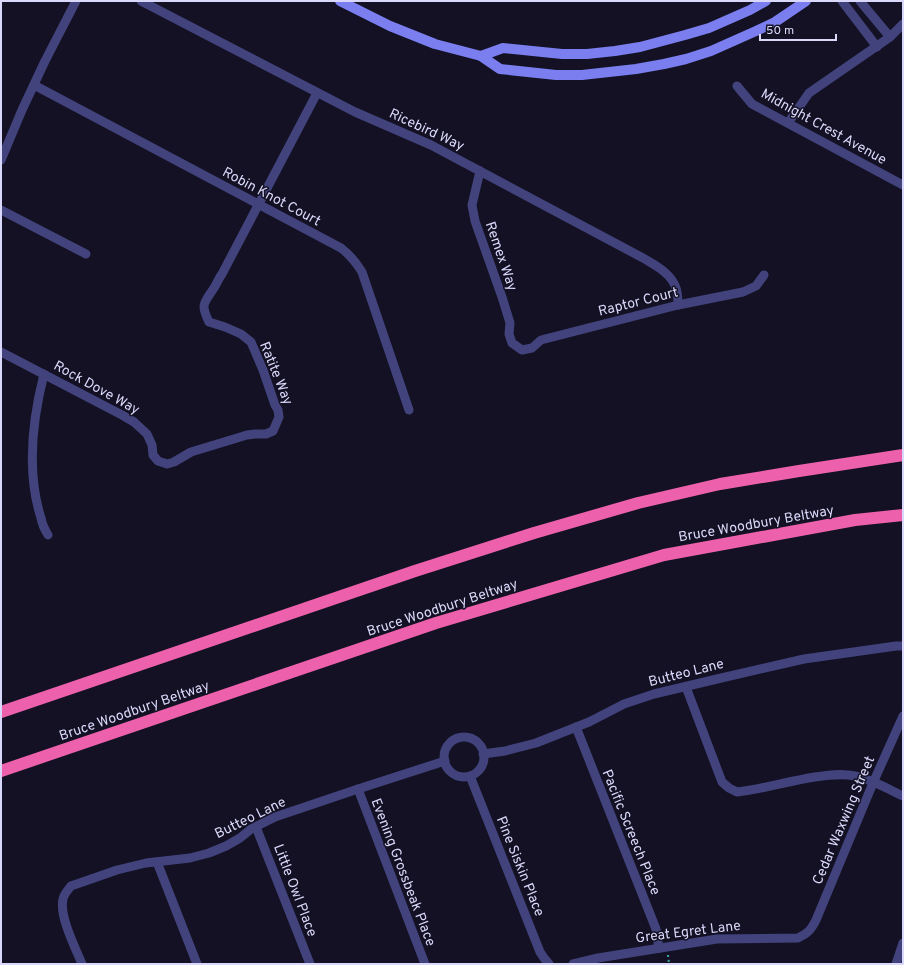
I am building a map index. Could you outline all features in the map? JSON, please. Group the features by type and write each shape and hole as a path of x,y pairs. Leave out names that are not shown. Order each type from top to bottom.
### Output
{"highway":[{"path":"1,712 407,574 534,533 638,504 720,484 903,455"},
{"name":"Bruce Woodbury Beltway","path":"1,771 436,623 664,555 855,520 903,515"}],"main road":[{"path":"340,1 390,26 436,44 481,56 500,69 556,75 636,69 686,59 736,41 775,22 806,1"},
{"path":"481,56 503,48 568,54 615,51 640,47 685,36 709,28 750,10 766,1"}],"street":[{"path":"1,160 45,61 76,1"},
{"name":"Ricebird Way","path":"141,1 355,112 432,145 643,258 661,269 673,280 677,290 678,305"},
{"path":"842,1 876,47"},
{"path":"860,1 890,37"},
{"path":"788,123 809,93 890,37 903,24"},
{"name":"Robin Knot Court","path":"34,85 341,248 350,255 362,272 409,410"},
{"name":"Midnight Crest Avenue","path":"737,86 752,104 903,186"},
{"path":"258,204 317,92"},
{"name":"Remex Way","path":"480,171 472,205 475,221 510,323 509,334 512,343 517,347"},
{"name":"Ratite Way","path":"163,462 167,464 174,462 191,452 247,435 266,434 272,431 279,416 263,370 251,342 241,334 225,326 209,322 204,314 204,303 206,297 222,274 258,204"},
{"path":"1,210 86,254"},
{"name":"Raptor Court","path":"517,347 522,350 532,348 541,340 678,305 743,292 756,286 764,275"},
{"name":"Rock Dove Way","path":"1,352 122,414 134,422 147,434 152,445 153,455 158,461 163,462"},
{"path":"44,374 39,391 34,420 32,445 33,478 36,501 41,520 48,535"},
{"name":"Butteo Lane","path":"483,754 505,751 556,736 589,722 607,712 654,694 804,659 903,646"},
{"path":"686,687 722,782 729,788 737,792 741,792 806,778 841,774 854,775 903,796"},
{"name":"Cedar Waxwing Street","path":"806,934 812,929 873,782 903,716"},
{"name":"Pacific Screech Place","path":"576,727 656,929 659,948"},
{"path":"459,738 469,738 475,741 481,746 483,754 484,760 481,767 476,773 470,776 462,776 453,773 448,768 445,761 447,746 459,738"},
{"name":"Butteo Lane","path":"82,964 64,920 62,908 66,891 71,886 116,870 146,863 190,858 226,846 240,838 251,829 275,817 445,761"},
{"name":"Pine Siskin Place","path":"470,776 540,952 549,964"},
{"name":"Evening Grossbeak Place","path":"358,789 425,964"},
{"name":"Little Owl Place","path":"256,827 310,964"},
{"path":"157,862 197,964"},
{"name":"Great Egret Lane","path":"573,964 598,958 717,939 798,938 806,934"},
{"path":"896,964 903,943"}]}
